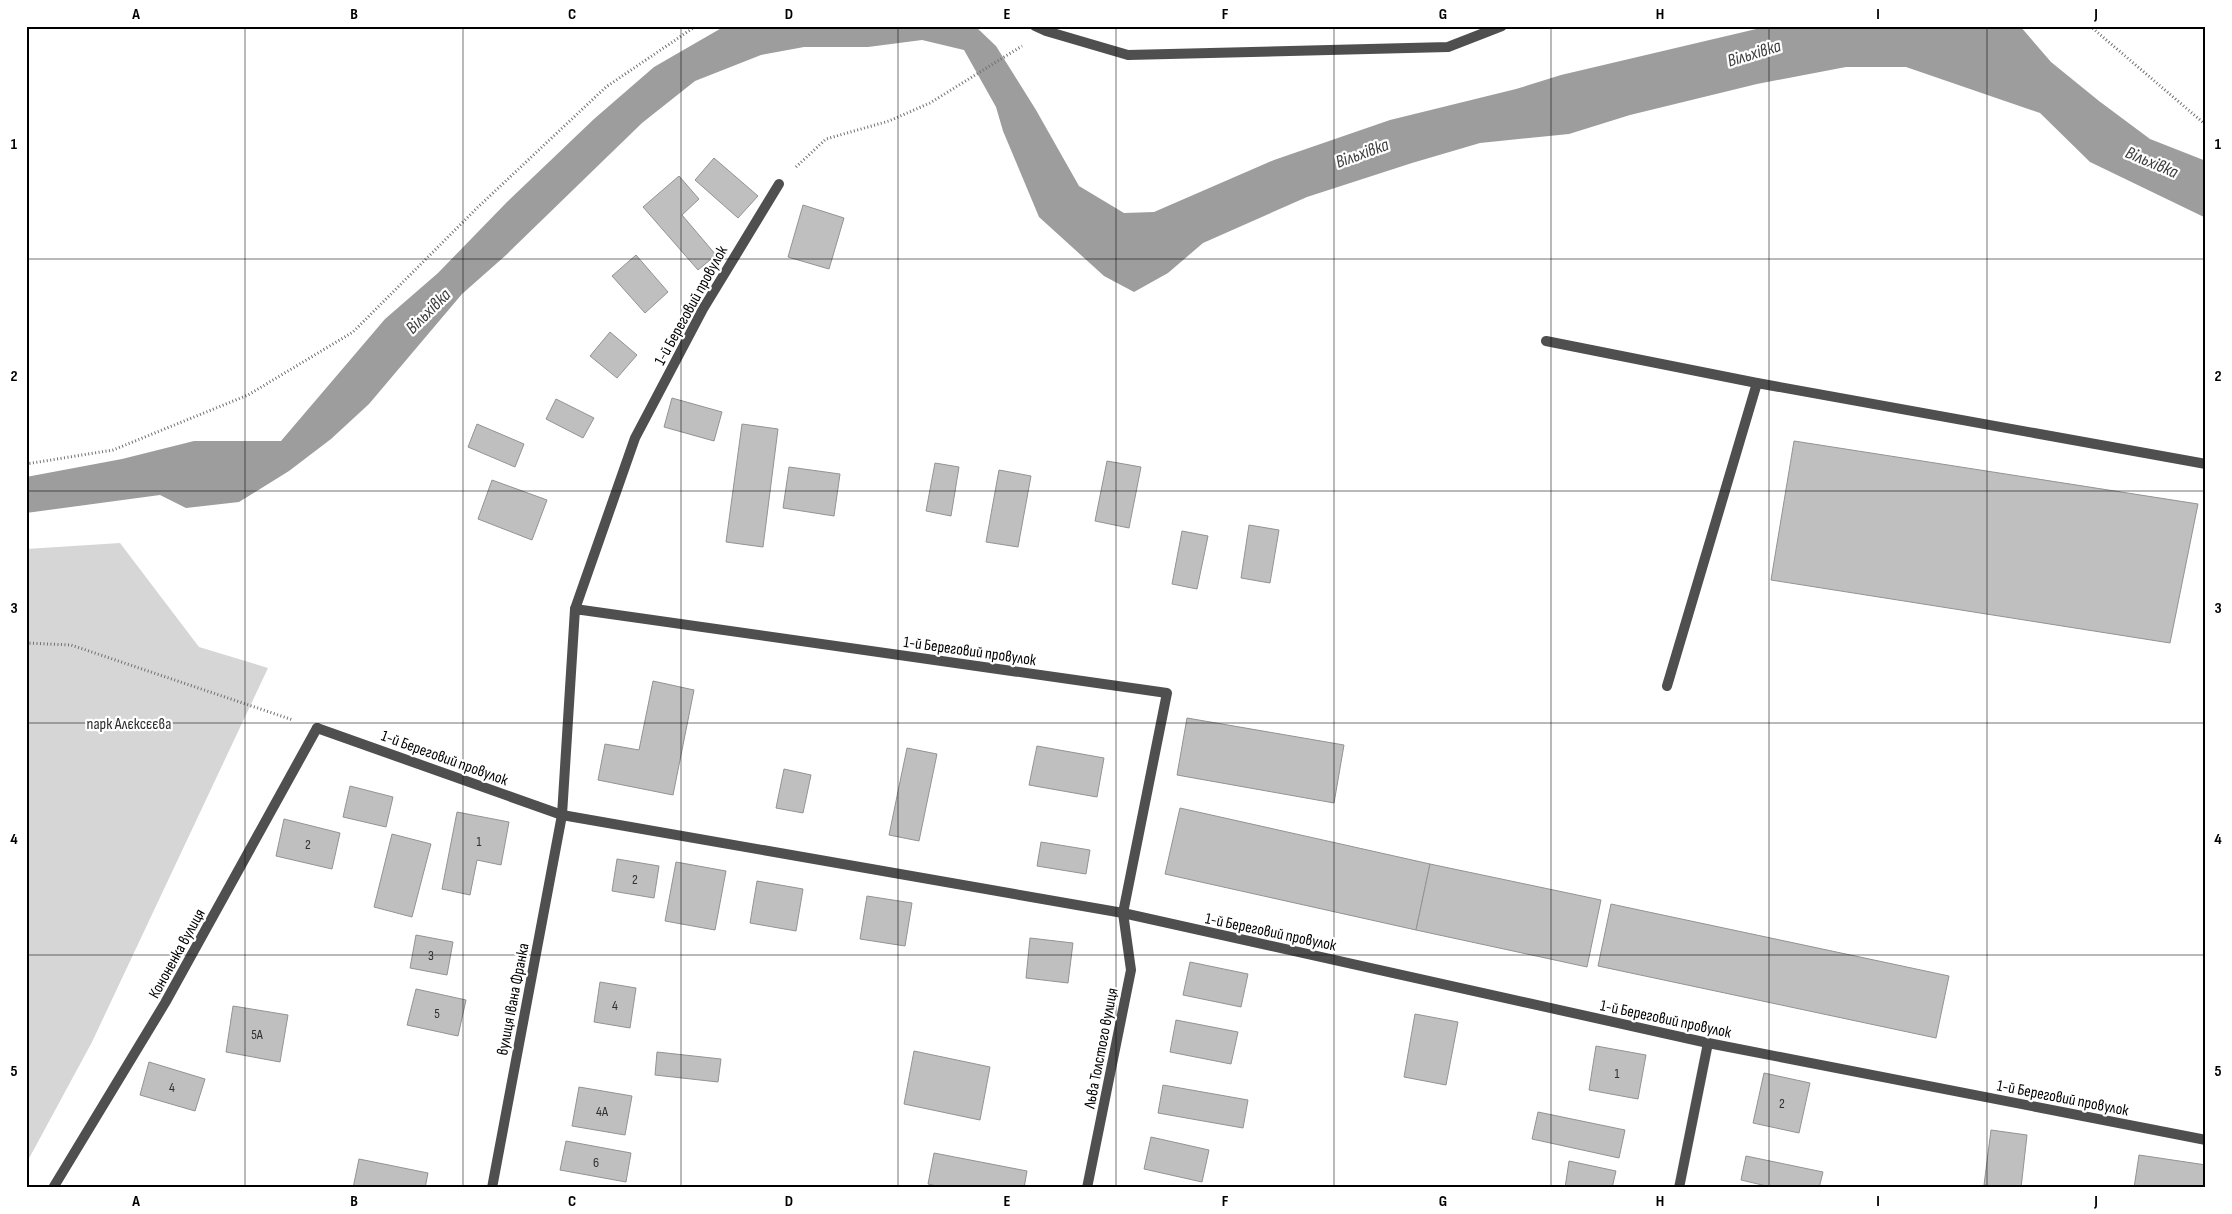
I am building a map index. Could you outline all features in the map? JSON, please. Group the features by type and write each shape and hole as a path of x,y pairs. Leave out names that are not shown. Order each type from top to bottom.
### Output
{"street":[{"path":"1036,26 1046,31 1128,55 1448,47 1502,26"},
{"name":"1-й Береговий провулок","path":"562,815 575,609 635,438 703,310 779,184"},
{"path":"1546,341 1756,383 2206,464"},
{"path":"1667,686 1756,383"},
{"name":"1-й Береговий провулок","path":"575,609 1168,693 1123,913"},
{"name":"1-й Береговий провулок","path":"317,728 562,815 1123,913 1708,1043 2206,1140"},
{"name":"Кононенка вулиця","path":"53,1188 165,1003 317,728"},
{"name":"вулиця Івана Франка","path":"492,1188 562,815"},
{"name":"Льва Толстого вулиця","path":"1087,1188 1131,970 1123,913"},
{"path":"1679,1188 1708,1043"}],"path":[{"path":"26,464 113,450 248,395 353,332 478,207 606,87 696,26"},
{"path":"2090,26 2206,125"},
{"path":"779,184 826,140 889,121 930,103 1046,31"},
{"path":"26,643 71,645 317,728"}],"green space":[{"name":"парк Алєксєєва","path":"120,543 199,647 268,668 92,1042 26,1164 26,549"}],"water":[{"name":"Вільхівка","path":"725,26 975,26 996,46 1036,110 1079,186 1124,213 1154,212 1274,160 1390,120 1516,89 1561,75 1769,26 2020,26 2051,62 2150,139 2206,161 2206,218 2090,162 2040,113 1906,67 1846,67 1757,84 1630,115 1569,134 1480,143 1412,163 1307,197 1203,243 1168,273 1134,292 1104,276 1039,217 1003,131 996,107 964,50 922,40 868,47 804,47 761,55 695,81 642,123 505,256 462,294 369,404 331,439 289,471 239,502 186,508 160,495 26,513 26,477 122,459 194,441 281,441 385,319 438,273 507,202 594,119 654,67"}],"building":[{"path":"714,158 758,196 738,218 695,180"},
{"path":"679,176 699,199 682,215 716,255 698,270 643,207"},
{"path":"803,205 844,218 829,269 788,257"},
{"path":"636,255 668,292 645,313 612,276"},
{"path":"610,332 637,355 617,378 590,356"},
{"path":"672,398 722,412 714,441 664,427"},
{"path":"556,399 594,418 583,438 546,419"},
{"path":"477,424 524,444 515,467 468,447"},
{"path":"742,424 778,429 763,547 726,542"},
{"path":"1794,441 2198,504 2170,643 1771,580"},
{"path":"1107,461 1141,467 1129,528 1095,521"},
{"path":"935,463 959,467 951,516 926,511"},
{"path":"789,467 840,474 834,516 783,508"},
{"path":"999,470 1031,476 1018,547 986,542"},
{"path":"492,480 547,500 532,540 478,519"},
{"path":"1249,525 1279,530 1270,583 1241,578"},
{"path":"1182,531 1208,536 1197,589 1172,584"},
{"path":"653,681 694,690 673,795 598,780 605,744 639,750"},
{"path":"1187,718 1344,745 1334,803 1177,775"},
{"path":"1037,746 1104,758 1097,797 1029,785"},
{"path":"907,748 937,754 919,841 889,835"},
{"path":"784,769 811,775 803,813 776,808"},
{"path":"350,786 393,797 386,827 343,817"},
{"path":"1180,808 1430,864 1416,930 1165,874"},
{"path":"457,812 509,822 501,865 477,860 470,895 442,889"},
{"path":"284,819 340,833 332,869 276,856"},
{"path":"392,834 431,844 412,917 374,907"},
{"path":"1041,842 1090,850 1086,874 1037,866"},
{"path":"617,859 659,866 654,898 612,891"},
{"path":"676,862 726,871 715,930 665,921"},
{"path":"1430,864 1601,900 1587,967 1416,930"},
{"path":"757,881 803,889 796,931 750,923"},
{"path":"867,896 912,903 905,946 860,939"},
{"path":"1611,904 1949,976 1936,1038 1598,966"},
{"path":"416,935 453,942 447,975 410,968"},
{"path":"1030,938 1073,943 1068,983 1026,978"},
{"path":"1190,962 1248,974 1241,1007 1183,995"},
{"path":"600,982 636,988 630,1028 594,1022"},
{"path":"416,989 466,1000 458,1036 407,1025"},
{"path":"233,1006 288,1015 280,1062 226,1052"},
{"path":"1415,1014 1458,1022 1446,1085 1404,1077"},
{"path":"1176,1020 1238,1032 1231,1064 1170,1052"},
{"path":"1596,1046 1646,1055 1638,1099 1589,1090"},
{"path":"914,1051 990,1067 980,1120 904,1104"},
{"path":"657,1052 721,1059 718,1082 655,1075"},
{"path":"149,1062 205,1079 195,1111 140,1095"},
{"path":"1764,1073 1810,1083 1799,1133 1753,1123"},
{"path":"1163,1085 1248,1100 1243,1128 1158,1113"},
{"path":"579,1087 632,1096 625,1135 572,1126"},
{"path":"1538,1112 1625,1130 1619,1158 1532,1139"},
{"path":"1991,1130 2027,1135 2021,1188 1984,1185"},
{"path":"1151,1137 1209,1150 1202,1182 1144,1169"},
{"path":"566,1141 631,1153 626,1182 560,1170"},
{"path":"934,1153 1027,1171 1024,1188 946,1188 928,1184"},
{"path":"2139,1155 2206,1165 2206,1188 2134,1188"},
{"path":"1746,1156 1823,1172 1819,1188 1775,1188 1741,1180"},
{"path":"359,1159 428,1173 425,1188 353,1188"},
{"path":"1569,1161 1616,1171 1612,1188 1565,1188"}]}
